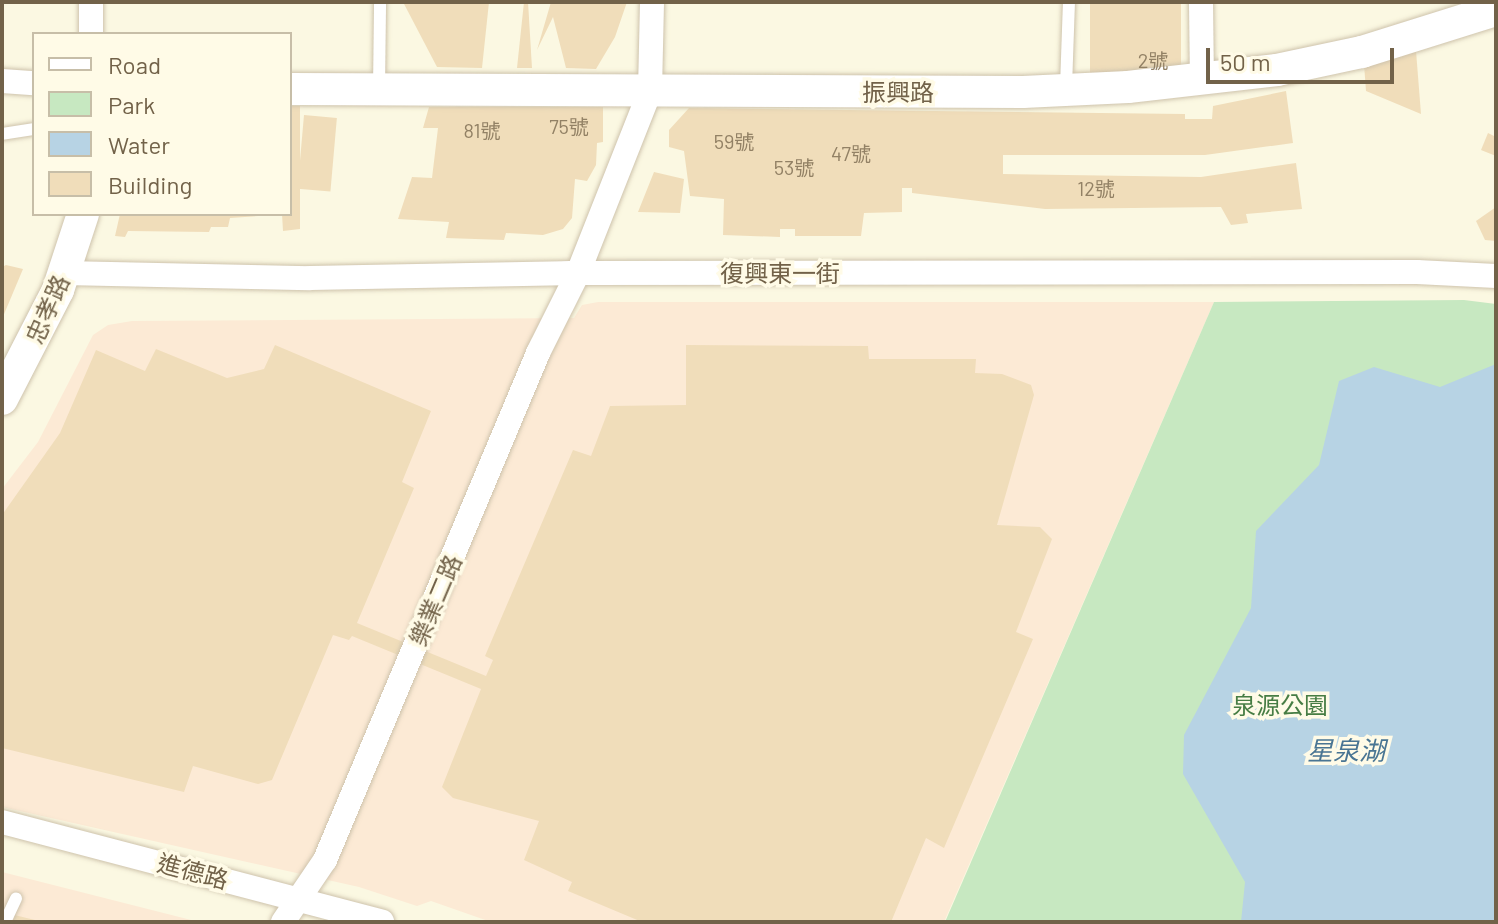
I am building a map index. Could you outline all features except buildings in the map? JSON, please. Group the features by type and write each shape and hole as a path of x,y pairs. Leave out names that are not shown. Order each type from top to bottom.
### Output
{"main road":[{"name":"振興路","path":"292,89 1066,91 1202,80 1362,52 1476,10"},
{"name":"忠孝路","path":"2,399 64,273 82,216"}],"street":[{"path":"91,2 91,32"},
{"path":"650,91 652,2"},
{"path":"1201,2 1202,80"},
{"path":"2,81 32,83"},
{"name":"樂業二路","path":"283,922 325,860 538,353 578,273 650,91"},
{"name":"復興東一街","path":"64,273 310,278 578,273 1417,272 1496,276"},
{"name":"進德路","path":"2,822 382,922"}],"lane":[{"path":"379,89 380,2"},
{"path":"1066,91 1069,2"},
{"path":"2,134 32,129"},
{"path":"5,922 16,898"}],"shaded area":[{"path":"598,302 1214,302 944,922 491,922 431,901 417,906 359,887 2,807 2,489 38,442 93,335 108,325 132,321 574,318 582,305"},
{"path":"2,872 199,922 2,922"}],"green space":[{"name":"泉源公園","path":"1464,300 1496,304 1496,922 945,922 1214,302"}],"water":[{"name":"星泉湖","path":"1496,364 1496,922 1241,922 1245,882 1183,774 1184,735 1251,608 1256,531 1319,465 1339,381 1374,367 1440,387"}]}
